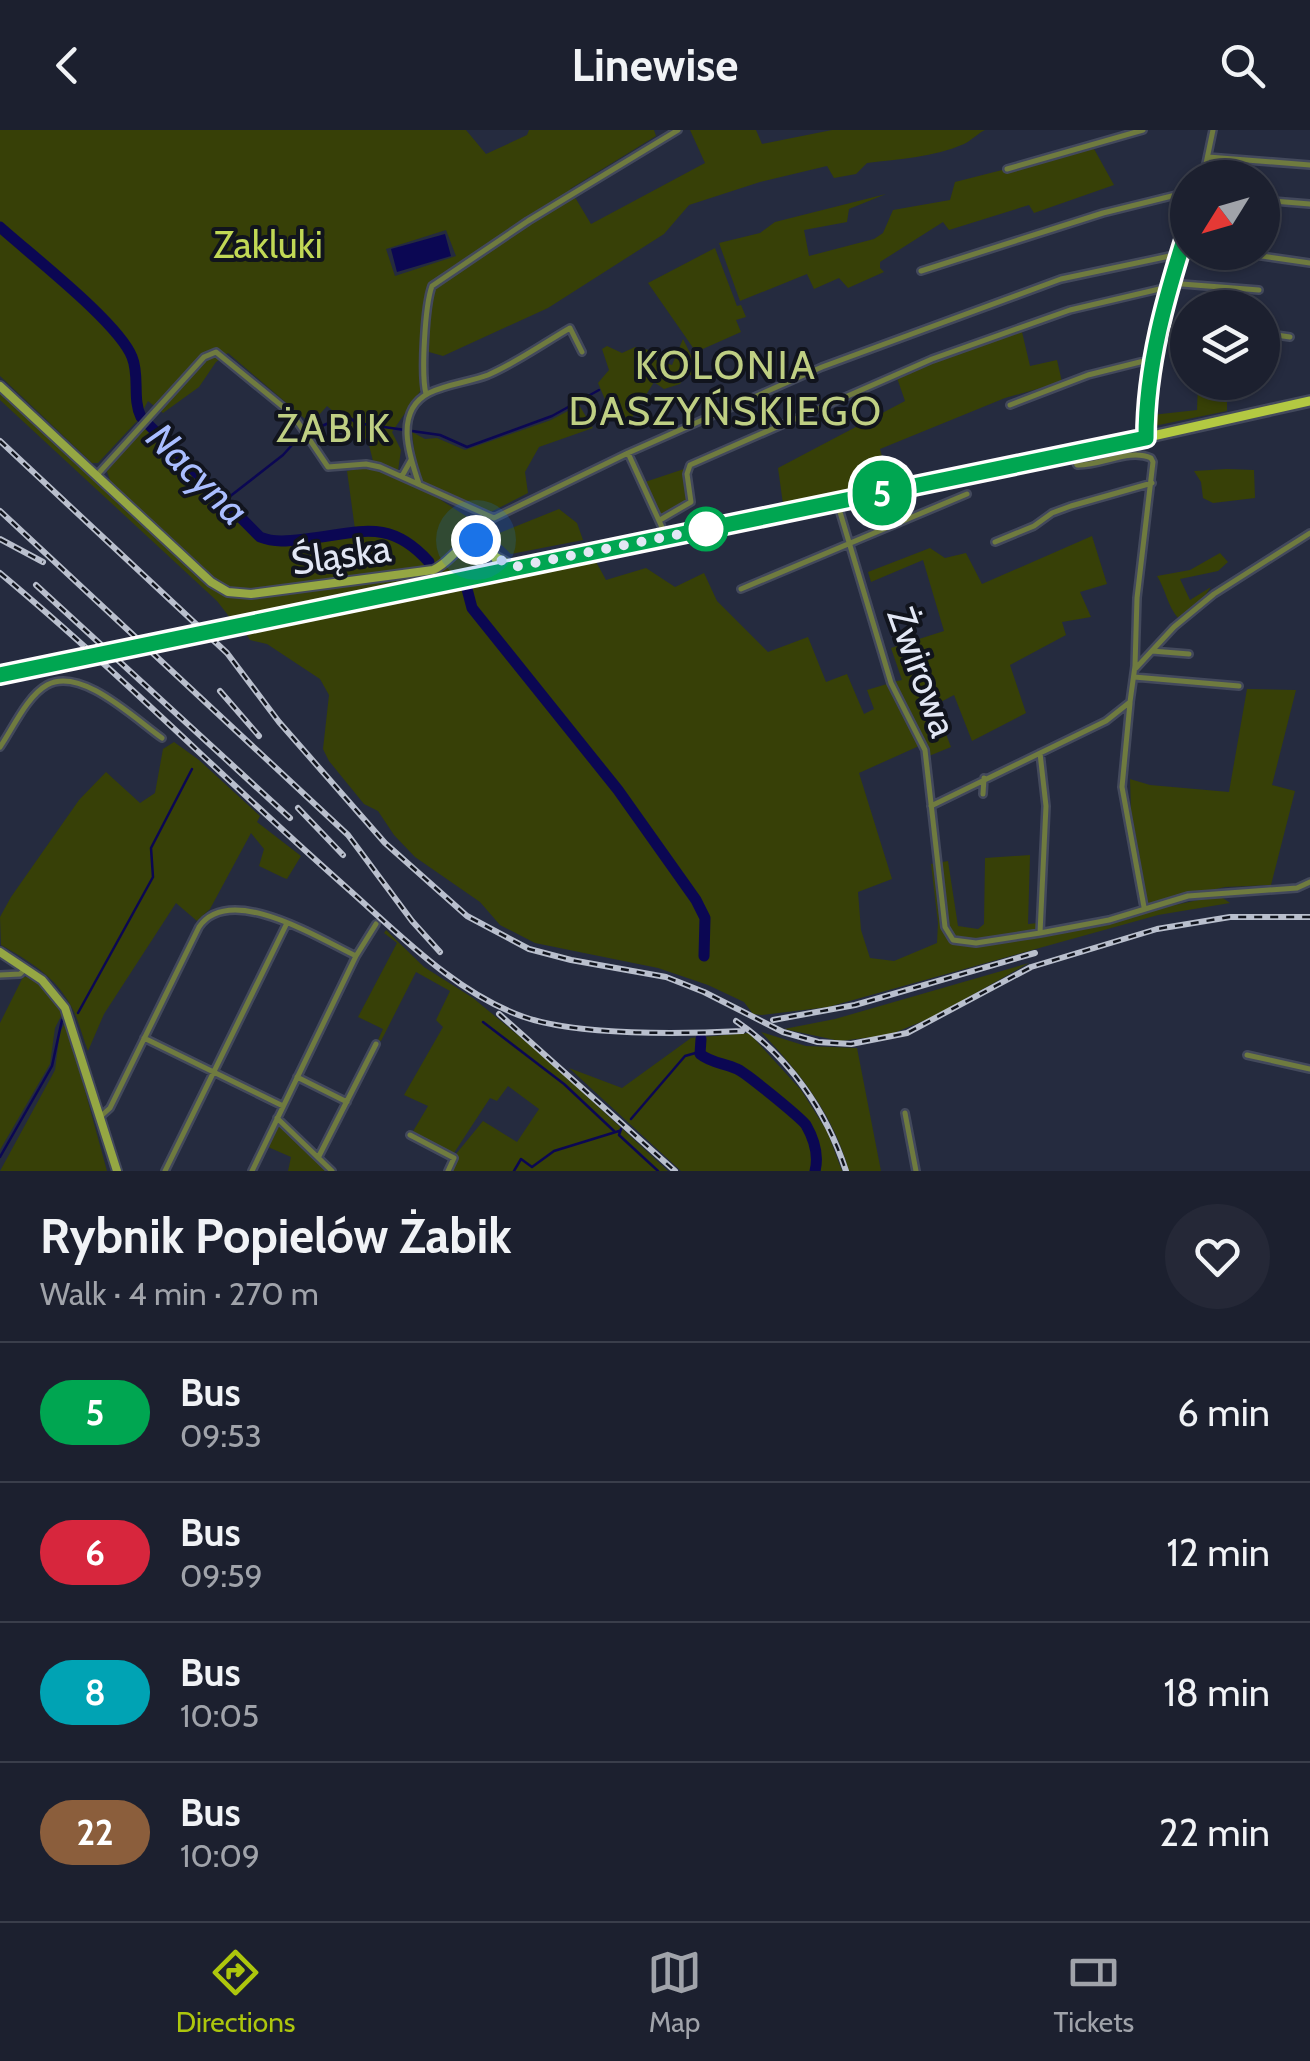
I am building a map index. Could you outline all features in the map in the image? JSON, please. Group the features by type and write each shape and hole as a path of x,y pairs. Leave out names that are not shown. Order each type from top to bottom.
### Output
{"main road":[{"path":"0,675 1072,454 1310,401"},
{"path":"495,557 514,567"}],"street":[{"path":"426,394 432,286 528,221 678,130"},
{"path":"1008,169 1143,130"},
{"path":"1207,160 1213,130"},
{"path":"1208,157 1310,165"},
{"path":"921,271 1103,213 1170,196"},
{"path":"1280,202 1310,204"},
{"path":"96,476 204,357 216,352 302,424 328,467 366,464 494,518 628,453 822,367 1060,279 1170,256"},
{"path":"1280,259 1310,263"},
{"path":"1146,438 1148,360 1157,316 1174,270"},
{"path":"1148,392 1168,286"},
{"path":"660,520 691,502 687,474 690,465 896,373 1070,310 1168,286 1259,290"},
{"path":"419,484 407,426 409,413 426,394 488,375 570,328 582,352"},
{"path":"1158,332 1170,332"},
{"path":"1280,337 1290,338"},
{"path":"1010,405 1088,375 1148,360"},
{"name":"Śląska","path":"0,386 210,582 233,593 251,594 434,570 461,546 478,540 489,543 495,557"},
{"path":"628,453 666,537"},
{"path":"1072,454 1076,465 1090,466 1146,454 1154,462 1137,598 1122,787 1144,908"},
{"path":"402,476 411,460"},
{"path":"995,542 1034,526 1052,513 1152,482"},
{"path":"740,589 967,494"},
{"name":"Żwirowa","path":"837,502 890,683 925,750 945,927 952,940 976,943 1040,933"},
{"path":"1134,673 1174,627 1214,594 1310,533"},
{"path":"478,574 495,557 499,570"},
{"path":"1152,651 1189,654"},
{"path":"1134,673 1240,686"},
{"path":"0,746 37,693 49,683 64,680 86,684 162,738"},
{"path":"931,806 1106,721 1130,702"},
{"path":"1040,752 1046,806 1040,933 1218,892 1297,888 1310,882"},
{"path":"983,794 984,778"},
{"path":"100,1117 110,1108 199,927 208,916 240,910 266,914 356,956"},
{"path":"164,1171 287,923"},
{"path":"252,1171 356,956 376,924"},
{"path":"0,952 27,967 65,1008 117,1171"},
{"path":"0,975 20,974 27,967"},
{"path":"144,1038 283,1106"},
{"path":"319,1156 376,1044"},
{"path":"1247,1054 1310,1069"},
{"path":"296,1077 348,1102"},
{"path":"905,1113 916,1171"},
{"path":"277,1118 332,1171"},
{"path":"410,1135 454,1158 448,1171"}],"green space":[{"name":"Zakluki","path":"0,130 466,130 486,154 527,135 529,130 654,130 656,136 570,189 591,224 705,163 690,130 756,130 762,144 832,130 985,130 953,148 867,163 856,174 834,178 827,166 689,205 664,234 548,308 443,356 422,354 421,390 392,432 401,450 398,471 373,461 368,441 327,406 311,424 228,353 216,362 199,387 163,413 148,401 138,420 98,463 92,463 0,376","holes":["446,230 456,256 395,276 386,249"]},
{"path":"1093,147 1114,185 1034,213 1029,205 949,230 943,222 880,262 884,272 848,288 839,278 814,289 807,274 740,301 719,243 760,233 775,222 886,194 849,209 847,222 804,230 809,256 874,239 883,233 893,210 950,200 955,182"},
{"path":"715,248 737,306 741,305 746,317 736,320 741,332 696,352 648,283"},
{"path":"1022,332 1030,366 1057,360 1062,382 1005,398 880,449 889,482 783,504 778,468 905,401 896,375"},
{"path":"683,339 703,379 687,374 680,384 664,389 654,382 630,421 607,404 598,383 609,370 602,349 607,346 622,353 635,347 649,350 653,359 672,365"},
{"path":"0,391 191,569 233,596 442,571 459,551 477,545 483,548 485,557 482,564 231,619 217,601 0,400"},
{"path":"1197,400 1227,400 1227,411 1154,426 1152,415 1197,410"},
{"path":"579,405 593,428 539,447 525,472 528,493 491,512 423,484 416,466 412,432 465,450 551,420"},
{"path":"145,426 172,451 174,448 262,536 273,539 381,529 408,543 428,565 293,586 227,587 185,556 111,483 106,469"},
{"path":"367,467 427,491 489,531 462,540 435,564 400,535 380,528 355,529 347,471"},
{"path":"684,469 688,503 662,517 645,482"},
{"path":"1254,470 1255,498 1213,503 1203,498 1201,482 1194,471"},
{"path":"559,509 577,523 583,540 511,554 492,536"},
{"path":"1092,536 1107,584 1080,592 1091,617 1062,622 1066,635 1010,665 1026,713 972,741 954,695 935,705 951,747 929,756 893,682 902,680 891,648 944,631 923,560 871,582 868,572 930,548 945,558 966,553 982,584"},
{"path":"1220,553 1228,562 1218,571 1180,579 1190,600 1211,587 1200,603 1178,618 1157,576 1190,570"},
{"path":"595,560 606,580 646,568 675,587 704,573 717,601 768,652 808,637 826,682 847,674 864,714 874,709 867,690 887,684 919,746 859,773 892,879 858,892 861,930 870,958 894,961 937,943 931,864 948,861 958,926 978,929 984,924 985,858 1030,855 1028,924 1039,923 1042,935 1220,896 1230,903 1158,915 828,1007 761,1015 753,1014 744,1002 708,985 658,968 535,943 500,925 480,902 415,857 378,811 364,804 329,761 323,749 329,695 320,679 267,644 250,640 244,631"},
{"path":"1247,689 1296,690 1272,785 1295,791 1271,885 1225,887 1148,904 1131,810 1130,779 1150,785 1229,792"},
{"path":"174,742 260,816 257,822 301,856 284,878 259,866 264,849 251,833 210,909 197,921 176,903 104,1014 88,1051 65,995 31,963 1,945 0,917 79,800 106,772 140,803 155,793 163,749"},
{"path":"386,930 424,967 473,998 542,1055 668,1171 450,1171 456,1154 483,1121 517,1142 539,1109 508,1086 497,1101 490,1098 454,1153 412,1133 428,1106 404,1095 443,1027 436,1020 450,991 416,972 381,1041 378,1040 383,1029 358,1017 397,943 384,933"},
{"path":"1029,963 935,1016 889,1035 840,1041 784,1029 835,1019"},
{"path":"23,977 33,977 56,1001 62,1014 55,1028 50,1064 0,1150 0,1023"},
{"path":"66,1021 107,1171 0,1171 55,1070 60,1032"},
{"path":"761,1032 806,1046 857,1048 881,1171 849,1171 825,1113"},
{"path":"749,1033 801,1090 827,1131 842,1171 681,1171 569,1068 622,1088 691,1038"},
{"path":"279,1123 329,1171 288,1171 291,1157 268,1147"}],"shaded area":[{"path":"445,234 451,256 397,272 391,249"}],"waterway":[{"name":"Nacyna","path":"0,227 110,326 132,357 141,417 260,537 282,541 358,532 386,533 414,548 429,562"},
{"path":"348,416 356,423 440,435 467,447 552,416 599,390"},
{"path":"224,501 283,455 302,434 329,423"},
{"name":"Nacyna","path":"467,589 472,608 618,790 696,900 705,918 704,956"},
{"path":"78,1013 153,877 151,848 192,769"},
{"path":"0,1157 52,1066 62,1020"},
{"path":"483,1022 564,1084 614,1131"},
{"name":"Nacyna","path":"701,1039 700,1054 742,1072 806,1125 815,1147 815,1171"},
{"path":"631,1119 685,1056 699,1052"},
{"path":"621,1129 619,1135 658,1171"},
{"path":"514,1171 521,1159 532,1167 554,1151 619,1131"}],"railway":[{"path":"0,441 227,653 279,722 385,843 467,916 529,949 666,977 783,1032 818,1042 851,1044 907,1033 1031,967 1157,929 1230,917 1310,917"},
{"path":"0,511 348,835 440,952"},
{"path":"0,539 43,562"},
{"path":"0,573 409,943 476,994 524,1017 573,1028 662,1033 742,1031"},
{"path":"36,585 290,818"},
{"path":"220,691 259,736"},
{"path":"298,808 343,855"},
{"path":"773,1020 855,1005 1035,953"},
{"path":"499,1014 675,1171"},
{"path":"736,1021 773,1051 803,1087 828,1127 846,1171"}],"bus line":[{"name":"5","path":"0,675 1146,438 1154,351 1174,270"}],"district":[{"name":"KOLONIA DASZYŃSKIEGO","path":"726,388"},
{"name":"ŻABIK","path":"334,428"}],"route":[{"path":"476,540 489,543 495,557 514,567 706,529"}]}
